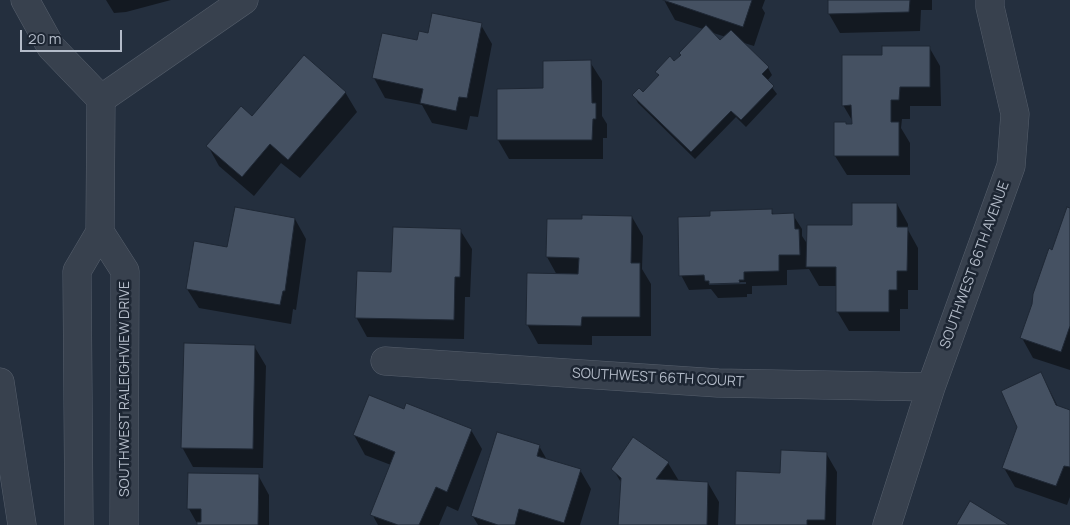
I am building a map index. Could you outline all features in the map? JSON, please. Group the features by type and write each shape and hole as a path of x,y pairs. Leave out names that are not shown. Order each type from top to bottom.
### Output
{"street":[{"path":"25,0 51,47 101,100 100,232 77,271 79,525"},
{"path":"101,100 244,0"},
{"name":"SOUTHWEST 66TH AVENUE","path":"887,525 930,387 1012,166 1016,114 990,7 990,0"},
{"name":"SOUTHWEST RALEIGHVIEW DRIVE","path":"100,232 126,271 124,525"},
{"name":"SOUTHWEST 66TH COURT","path":"386,361 718,383 930,387"},
{"path":"0,382 22,525"}],"building":[{"path":"663,0 752,0 743,27"},
{"path":"828,0 910,0 909,12 828,14"},
{"path":"432,13 482,23 467,98 459,97 456,111 420,103 423,89 372,78 382,33 417,40 419,31 428,33"},
{"path":"706,25 720,40 731,30 769,67 762,74 774,86 741,120 731,111 691,152 632,95 639,88 643,92 659,75 655,72 670,56 674,61 681,55 679,53"},
{"path":"882,46 930,46 930,87 900,87 899,100 891,100 891,122 899,122 899,156 834,156 834,122 852,124 851,105 842,106 842,55 882,55"},
{"path":"304,55 346,92 288,160 270,144 242,177 206,146 241,106 252,116"},
{"path":"591,60 592,103 596,103 596,119 593,119 592,140 497,140 497,89 543,88 543,61"},
{"path":"852,203 897,203 897,227 908,227 907,271 897,271 897,290 889,290 889,312 836,312 836,267 806,267 807,225 852,225"},
{"path":"235,207 295,218 285,291 283,291 280,305 186,289 194,241 227,247"},
{"path":"1067,207 1070,208 1070,326 1061,352 1020,338 1049,248 1052,250"},
{"path":"772,209 772,214 794,213 795,229 799,229 800,255 779,255 779,271 744,272 744,280 739,280 740,283 709,284 709,281 705,281 704,275 679,276 678,217 710,216 710,211"},
{"path":"582,215 632,216 631,263 640,263 640,317 582,317 581,326 526,325 527,273 578,274 579,258 546,257 547,219 582,219"},
{"path":"393,227 461,229 460,277 455,277 454,320 355,318 357,271 391,272"},
{"path":"184,343 255,345 253,449 181,448"},
{"path":"1041,372 1056,405 1070,410 1070,467 1064,466 1056,486 1002,468 1017,427 1001,391"},
{"path":"369,395 404,409 406,403 472,429 447,492 436,487 419,525 398,525 370,515 395,452 353,435"},
{"path":"497,432 540,445 537,456 581,469 564,523 519,509 515,525 498,525 471,516"},
{"path":"633,437 669,462 656,479 708,482 707,525 618,525 621,478 611,469"},
{"path":"781,450 827,452 825,520 807,520 807,525 735,525 736,471 780,473"},
{"path":"188,473 259,474 258,525 197,525 197,522 201,522 201,509 187,509"},
{"path":"970,501 1009,525 956,525"}]}
